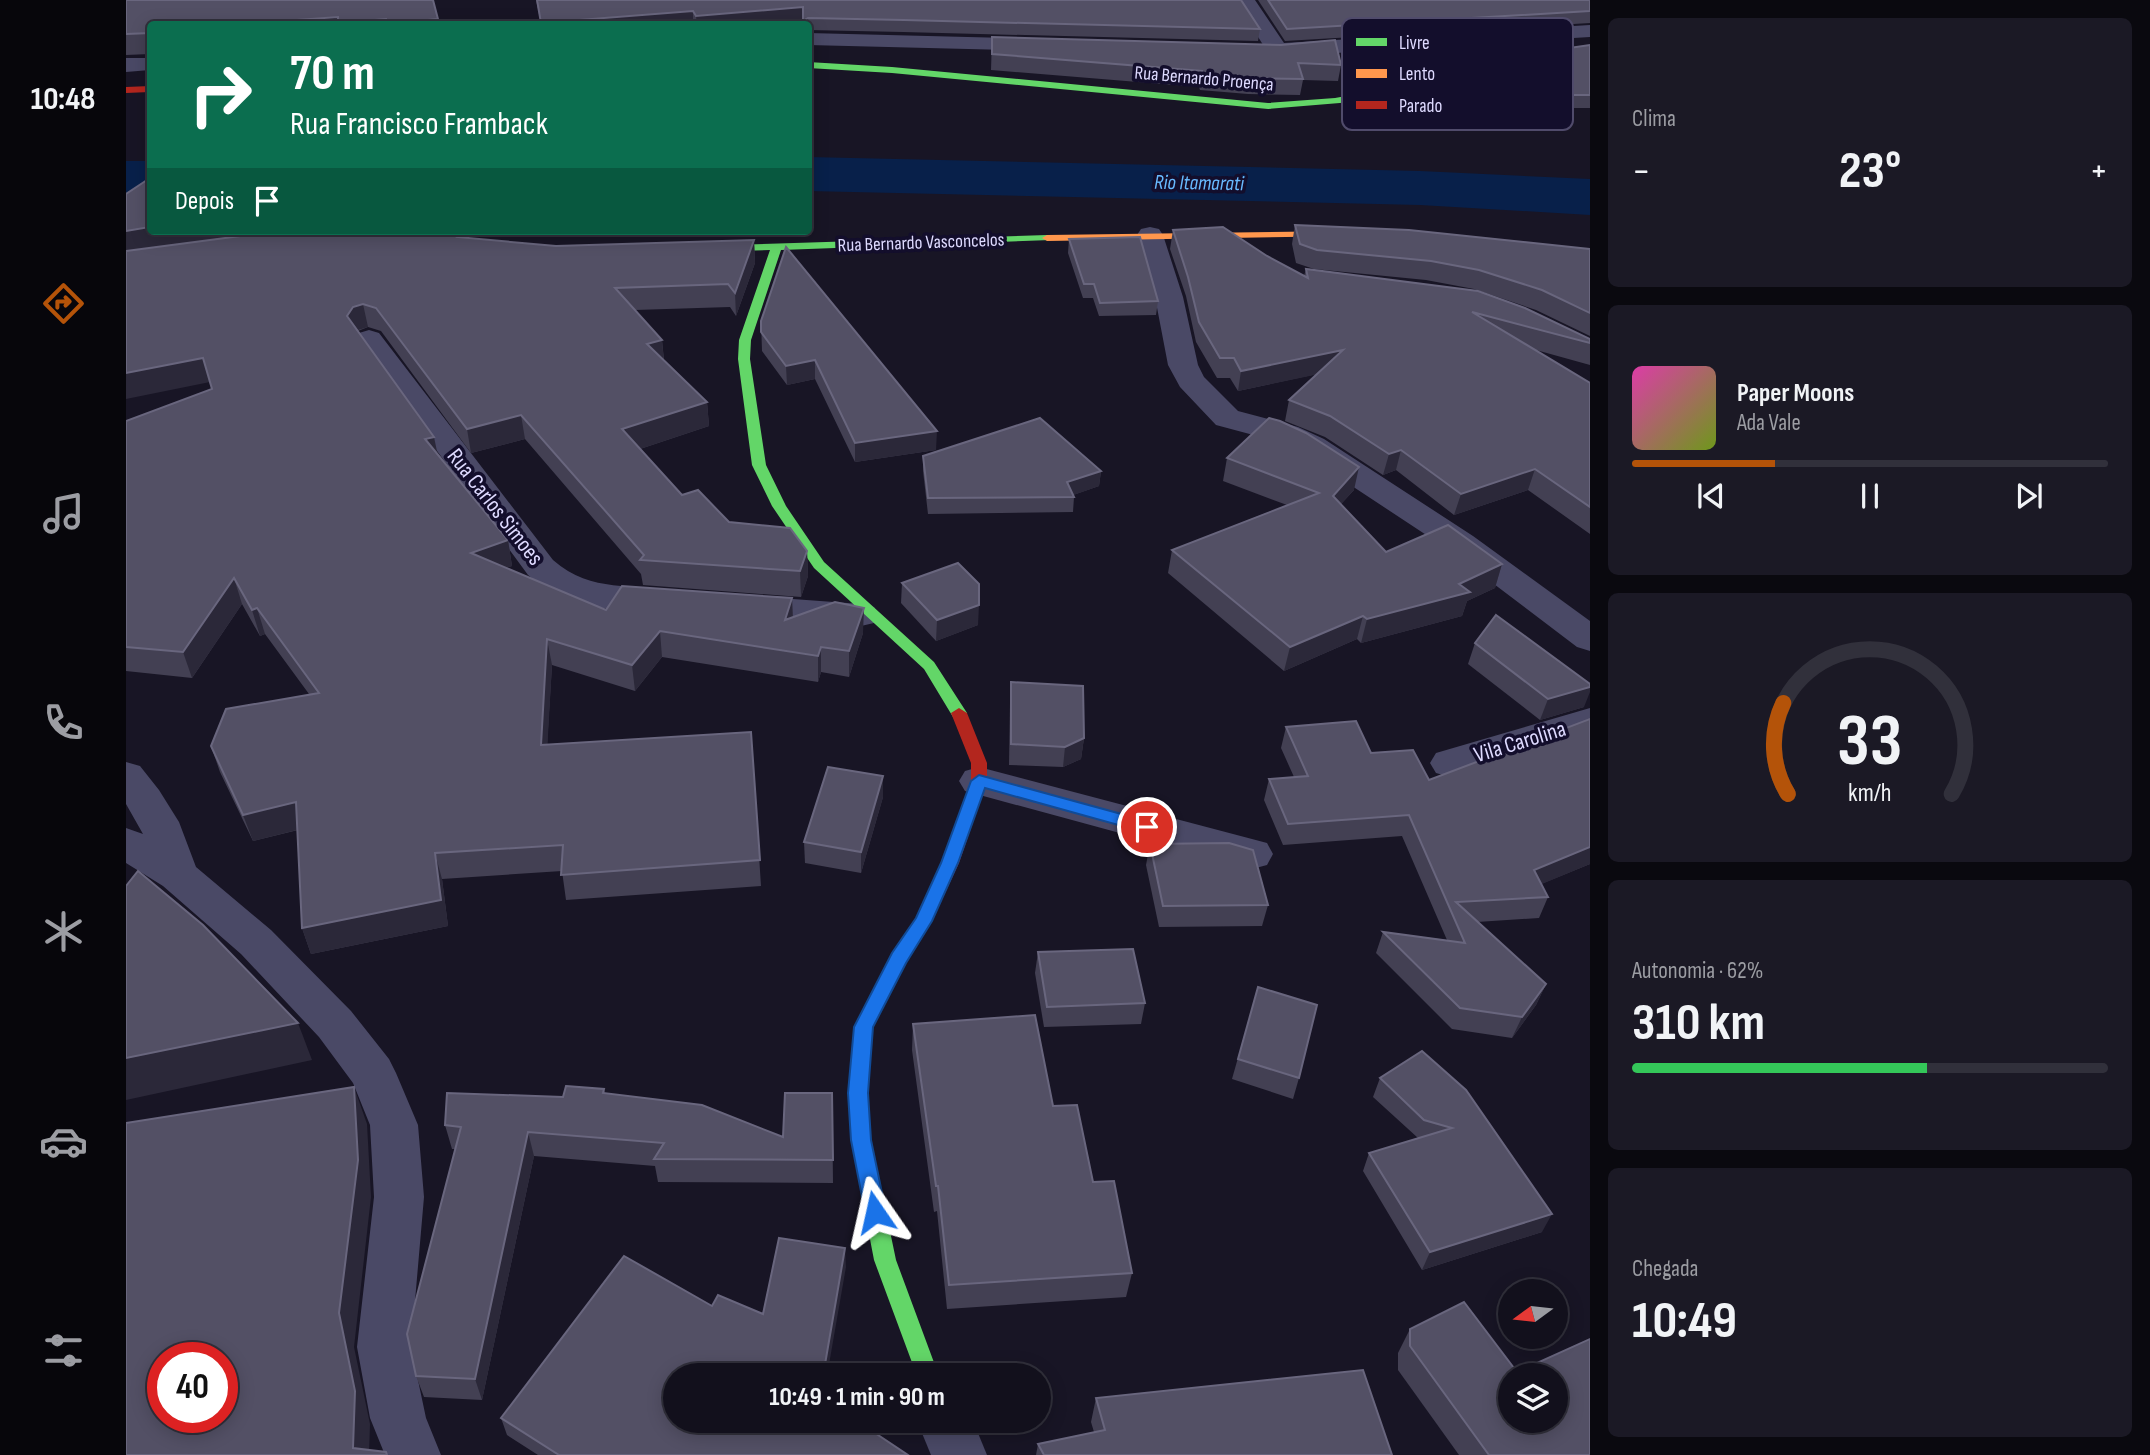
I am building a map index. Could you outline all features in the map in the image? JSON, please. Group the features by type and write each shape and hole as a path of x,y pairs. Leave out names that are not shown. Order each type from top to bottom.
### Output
{"street":[{"path":"1245,0 1278,51"},
{"path":"812,39 1071,46"},
{"path":"1251,50 1278,51 1340,46"},
{"path":"126,65 147,64"},
{"name":"Rua Bernardo Proença","path":"812,65 892,70 1268,106 1342,102"},
{"path":"126,90 147,89"},
{"path":"1230,234 1263,262"},
{"name":"Rua Bernardo Vasconcelos","path":"686,250 1150,235 1360,234"},
{"path":"1150,235 1169,297 1182,365 1198,389 1227,418 1287,434 1313,446 1461,542 1590,639"},
{"path":"776,248 745,340 744,359 759,465 779,506 819,565 929,666 948,692 962,718 979,763 979,781 950,863 923,921 899,958 863,1027 858,1093 861,1140 885,1260 923,1363"},
{"name":"Rua Carlos Simoes","path":"369,339 471,479 540,567 555,580 579,592 604,596 877,616"},
{"name":"Vila Carolina","path":"1450,763 1590,721"},
{"path":"126,776 145,797 164,829 178,875"},
{"path":"979,781 1252,854"},
{"path":"126,843 178,875 256,942 335,1024 372,1073 394,1125 399,1197 384,1347 398,1418 413,1455"},
{"path":"950,1433 959,1455"}],"building":[{"path":"126,0 433,0 438,19 338,21 338,17 281,21 147,21 147,33 126,34"},
{"path":"537,0 1241,0 1260,29 808,18 803,21 803,7 696,16 693,11 541,21"},
{"path":"1268,0 1590,0 1590,11 1472,18 1342,18 1342,26 1287,29"},
{"path":"992,37 1281,45 1335,40 1341,65 1298,63 1303,79 1250,78 1202,74 1202,71 992,54"},
{"path":"1590,45 1590,95 1573,95 1573,47"},
{"path":"147,180 147,228 126,231 126,194"},
{"path":"1295,225 1409,230 1590,249 1590,313 1542,290 1479,270 1431,261 1317,250 1300,244"},
{"path":"1223,227 1267,256 1308,278 1306,269 1478,291 1525,308 1590,339 1590,343 1472,312 1590,383 1590,507 1535,469 1461,494 1401,450 1389,454 1330,416 1289,400 1343,350 1241,371 1234,358 1220,358 1199,322 1173,230"},
{"path":"248,235 458,235 457,237 556,246 754,240 735,293 728,284 615,288 662,340 647,344 707,402 622,429 682,495 698,490 729,522 790,528 807,551 800,571 640,560 644,555 521,415 467,429 376,308 363,304 353,307 347,316 434,437 425,439 508,540 471,553 606,610 622,586 792,598 785,620 835,602 864,608 849,651 821,647 818,656 660,631 632,665 547,639 541,745 751,732 760,860 561,875 563,845 435,853 441,900 302,928 296,802 243,815 211,746 226,709 319,693 257,608 252,610 234,578 183,652 126,647 126,421 212,389 203,358 126,373 126,251"},
{"path":"1140,237 1158,301 1100,303 1094,284 1084,284 1069,239"},
{"path":"786,247 937,431 855,443 815,360 786,366 761,332 761,321"},
{"path":"1040,418 1101,471 1067,482 1074,497 928,498 923,456"},
{"path":"1269,418 1306,433 1359,467 1333,496 1386,552 1448,525 1502,564 1459,584 1470,592 1367,619 1363,616 1290,647 1172,550 1319,493 1227,458"},
{"path":"958,563 979,584 979,605 937,620 902,583"},
{"path":"1496,615 1590,684 1590,687 1548,699 1475,643"},
{"path":"1011,682 1083,686 1084,738 1065,747 1011,744"},
{"path":"1590,719 1590,847 1534,870 1548,897 1456,902 1546,984 1522,1017 1460,1008 1383,932 1465,943 1409,815 1288,824 1269,779 1308,776 1286,727 1356,721 1371,753 1413,750 1429,780"},
{"path":"828,767 883,776 861,852 804,842"},
{"path":"1229,843 1253,850 1268,905 1163,906 1150,844"},
{"path":"138,871 203,925 298,1023 126,1058 126,886"},
{"path":"1133,949 1145,1003 1047,1007 1038,952"},
{"path":"1258,987 1317,1005 1299,1078 1238,1059"},
{"path":"1035,1015 1053,1106 1077,1105 1093,1182 1114,1181 1132,1273 949,1285 938,1186 913,1024"},
{"path":"1422,1051 1466,1090 1552,1214 1430,1252 1369,1153 1452,1128 1424,1120 1380,1078"},
{"path":"566,1086 604,1089 603,1093 702,1105 783,1137 785,1093 832,1093 833,1160 654,1159 664,1143 528,1132 475,1379 416,1376 407,1334 461,1127 445,1125 447,1093 563,1097"},
{"path":"354,1087 358,1160 339,1313 355,1391 353,1448 386,1452 387,1455 126,1455 126,1123"},
{"path":"779,1238 845,1248 825,1363 663,1363 663,1433 875,1433 908,1455 559,1455 501,1418 624,1256 712,1306 718,1295 763,1314"},
{"path":"1464,1302 1510,1363 1498,1363 1498,1433 1568,1433 1568,1363 1537,1363 1590,1339 1590,1455 1489,1455 1410,1346 1410,1329"},
{"path":"1363,1370 1392,1455 1044,1455 1038,1444 1105,1430 1096,1398"}],"waterway":[{"name":"Rio Itamarati","path":"812,174 1420,188 1590,197"},
{"name":"Rio Itamarati","path":"126,178 147,178"}],"traffic: fast":[{"path":"812,65 892,70 1268,106 1342,100"},
{"path":"701,249 1047,238"},
{"path":"776,248 745,340 744,359 759,465 779,506 819,565 929,666 959,713"},
{"path":"858,1095 861,1140 885,1260 923,1363"}],"traffic: slow":[{"path":"1573,50 1590,48"},
{"path":"1047,238 1347,234"}],"traffic: jam":[{"path":"126,90 147,89"},
{"path":"858,1095 863,1027 899,958 923,921 950,863 979,781 979,763 959,713"}],"route":[{"path":"875,1212 861,1140 858,1093 863,1027 899,958 923,921 950,863 979,781 1147,827"}]}
